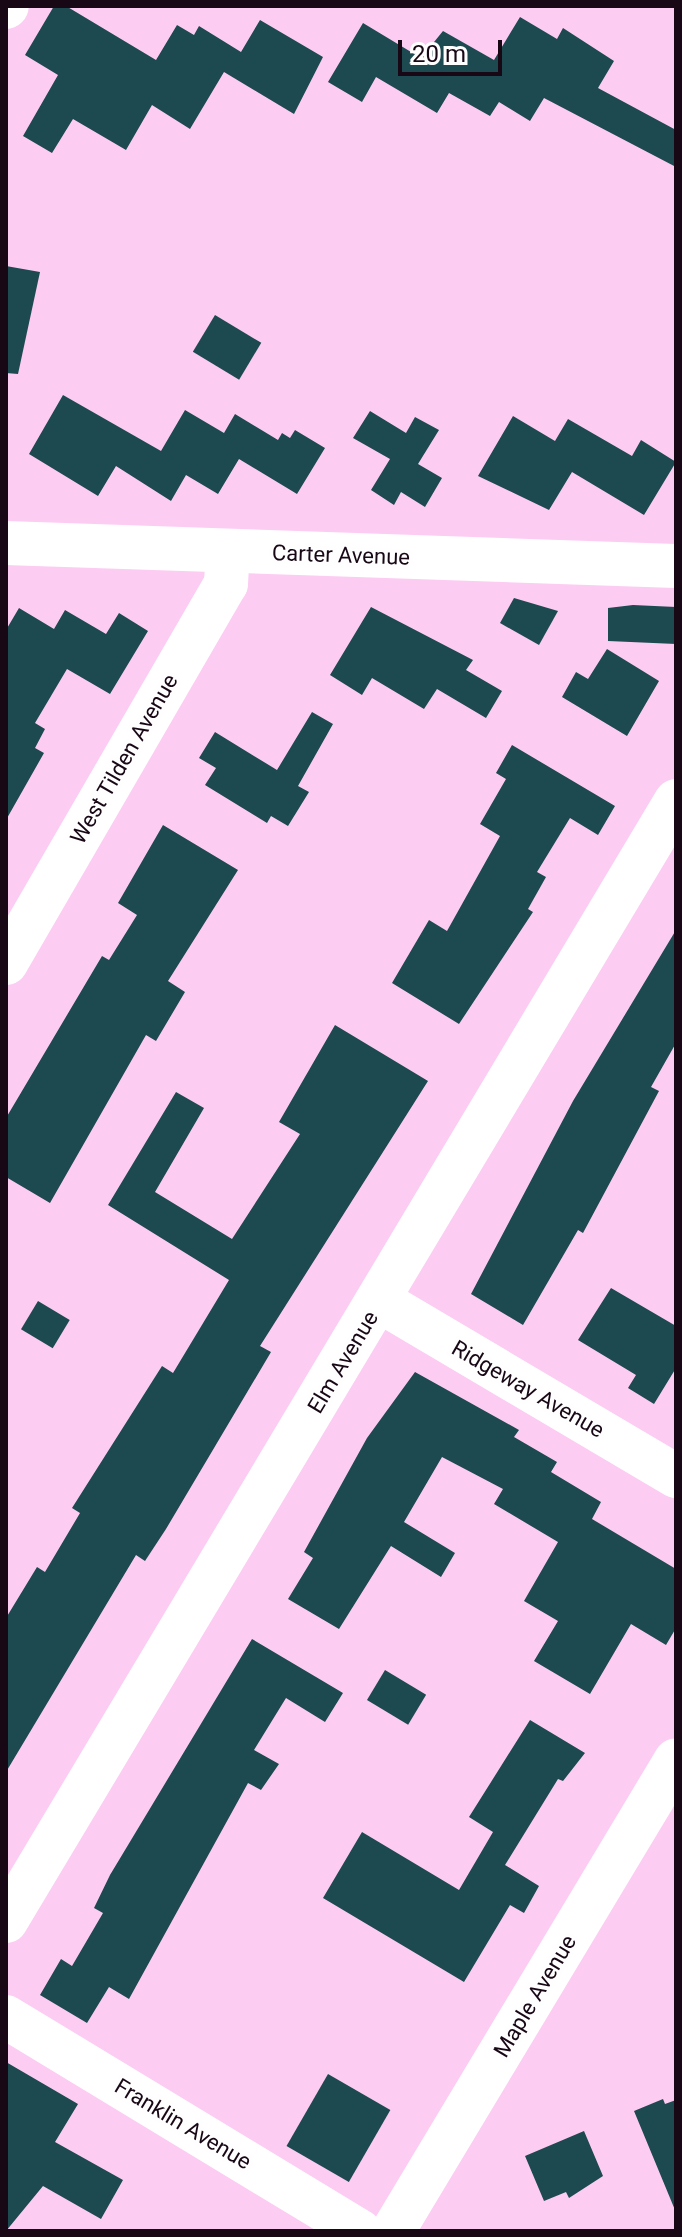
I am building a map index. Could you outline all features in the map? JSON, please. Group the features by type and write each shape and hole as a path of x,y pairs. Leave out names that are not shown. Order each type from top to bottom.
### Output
{"street":[{"name":"Carter Avenue","path":"6,543 676,566"},
{"name":"West Tilden Avenue","path":"6,963 226,584 228,551"},
{"name":"Elm Avenue","path":"6,1921 380,1301 676,801"},
{"name":"Ridgeway Avenue","path":"380,1301 676,1476"},
{"name":"Maple Avenue","path":"393,2231 676,1760"},
{"name":"Franklin Avenue","path":"6,2017 360,2231"}],"building":[{"path":"54,6 66,6 156,60 177,25 194,35 199,26 241,52 260,20 323,57 294,114 224,72 190,129 152,105 126,150 73,119 52,153 23,136 58,75 25,55"},
{"path":"520,17 557,39 563,28 614,61 598,88 676,130 676,167 544,98 530,121 499,102 490,116 449,93 437,113 376,77 362,102 328,82 363,23 421,58 443,31 494,60"},
{"path":"6,266 40,272 18,374 6,373"},
{"path":"215,315 261,343 239,380 193,352"},
{"path":"63,395 161,451 185,410 224,433 235,414 278,440 282,433 290,438 295,430 325,448 297,494 239,459 218,494 186,475 171,501 116,466 98,496 29,454"},
{"path":"370,411 406,433 415,417 439,430 418,464 442,478 425,507 401,492 394,505 371,490 390,459 353,438"},
{"path":"513,416 555,441 568,419 632,456 641,440 676,462 644,515 572,472 549,510 478,476"},
{"path":"514,598 558,611 539,645 500,623"},
{"path":"633,605 676,607 676,644 608,641 608,608"},
{"path":"371,607 473,660 466,670 502,691 486,718 437,689 424,709 372,678 362,695 330,675"},
{"path":"19,608 54,629 65,610 106,634 119,613 148,631 110,694 67,669 35,723 45,729 35,748 44,753 6,820 6,630"},
{"path":"607,649 659,681 627,736 562,697 576,672 588,679"},
{"path":"312,712 333,724 298,786 309,792 288,826 271,816 267,823 205,785 216,768 199,758 215,732 277,770"},
{"path":"512,745 615,806 598,835 570,818 537,872 546,877 528,909 533,912 459,1024 392,983 429,920 447,931 500,836 480,824 506,779 496,773"},
{"path":"163,825 238,870 168,981 185,992 156,1041 146,1035 50,1203 6,1177 6,1118 102,956 109,960 137,915 118,903"},
{"path":"676,930 676,1043 651,1087 659,1091 583,1233 578,1230 523,1325 471,1294 573,1101"},
{"path":"335,1025 428,1081 260,1346 271,1352 166,1529 145,1561 136,1555 6,1772 6,1618 37,1567 45,1572 80,1513 72,1508 162,1366 173,1373 229,1280 108,1205 176,1092 204,1108 155,1192 232,1239 300,1134 279,1122"},
{"path":"611,1288 676,1326 676,1368 654,1404 628,1388 636,1375 578,1340"},
{"path":"38,1301 70,1320 53,1348 21,1329"},
{"path":"415,1372 519,1430 514,1437 557,1462 551,1472 601,1502 592,1519 676,1569 676,1628 666,1645 631,1624 590,1694 534,1661 558,1621 524,1601 558,1542 494,1504 503,1489 442,1457 404,1522 455,1553 441,1577 391,1546 339,1629 288,1599 313,1558 304,1552 367,1438"},
{"path":"252,1639 343,1693 325,1722 286,1698 254,1750 279,1764 261,1790 248,1783 129,1999 109,1987 87,2023 40,1995 61,1959 72,1966 103,1913 94,1908 110,1875"},
{"path":"385,1670 426,1695 408,1725 367,1700"},
{"path":"530,1720 585,1753 563,1781 558,1779 505,1865 539,1886 524,1913 510,1905 464,1982 323,1898 362,1832 459,1890 493,1832 469,1817"},
{"path":"6,2062 78,2104 55,2142 123,2180 101,2219 43,2186 6,2231"},
{"path":"328,2074 390,2110 349,2182 287,2146"},
{"path":"663,2099 665,2104 676,2100 675,2210 634,2111"},
{"path":"584,2131 603,2176 569,2198 566,2192 544,2201 525,2156"}]}
